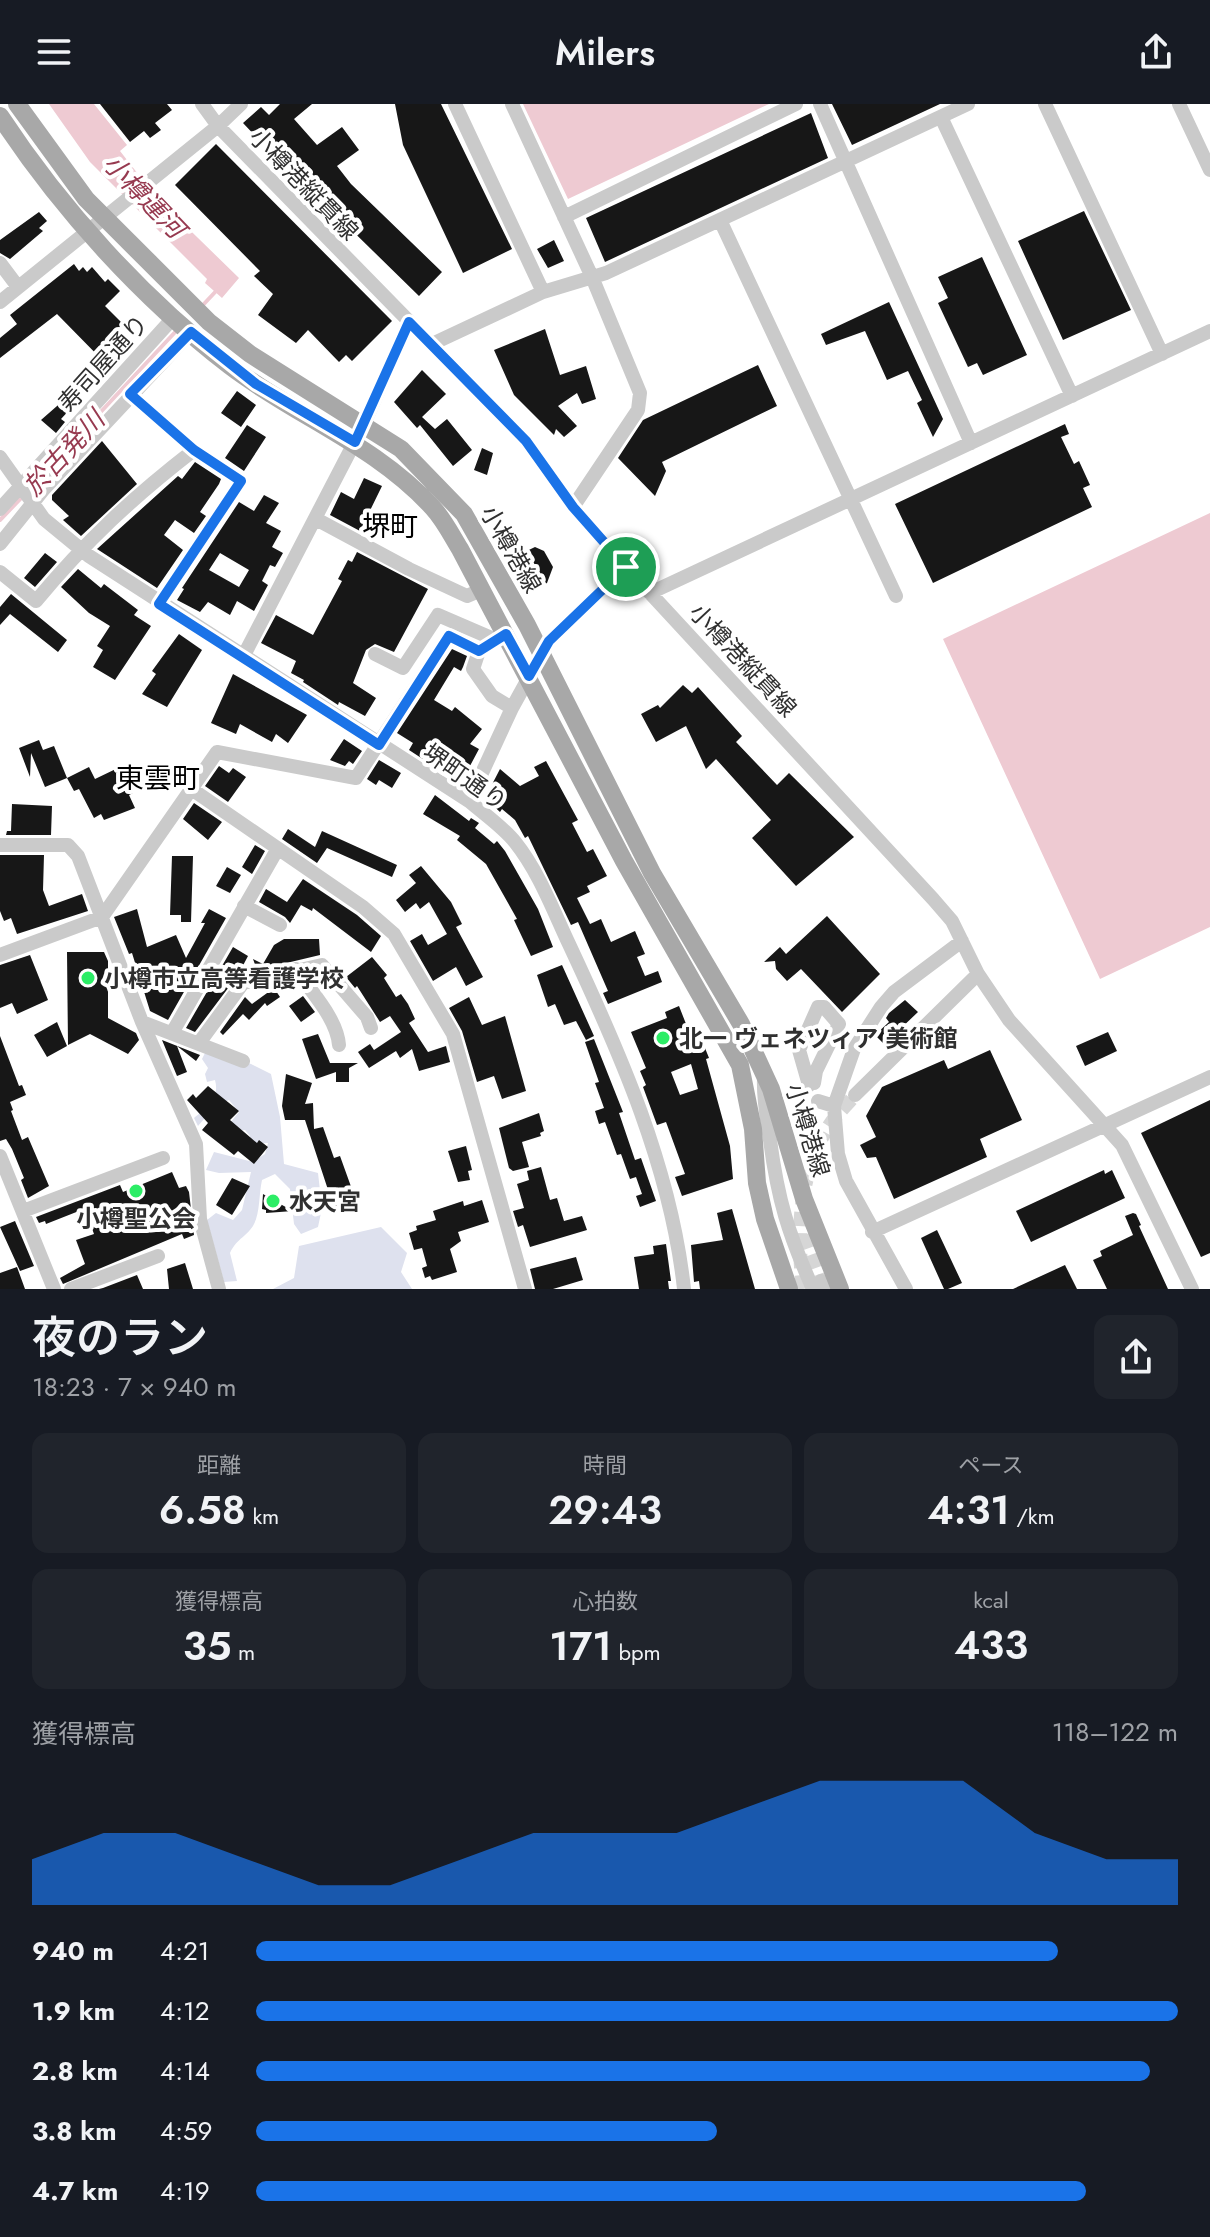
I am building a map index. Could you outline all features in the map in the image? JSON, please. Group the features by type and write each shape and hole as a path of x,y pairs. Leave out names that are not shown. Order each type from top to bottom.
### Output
{"main road":[{"name":"小樽港線","path":"17,104 86,199 209,322 250,354 401,449 464,514 541,654 652,873 741,1024 765,1074 804,1199 840,1289"},
{"name":"小樽港線","path":"0,116 33,166 89,231 174,317 256,384 355,442 405,481 435,510 460,549 501,637 529,676 624,861 740,1065 753,1129 757,1183 765,1219 789,1289"}],"street":[{"name":"小樽港縦貫線","path":"202,104 218,126 526,441 573,507 626,567 952,921 978,974 1009,1020 1122,1145 1192,1289"},
{"path":"0,302 105,219 241,104"},
{"path":"455,104 543,292"},
{"path":"512,104 592,277 640,393 638,410 573,507"},
{"path":"564,217 796,104"},
{"path":"820,104 971,443"},
{"path":"432,344 543,292 606,273 968,104"},
{"path":"1045,104 1162,354"},
{"path":"1179,104 1210,170"},
{"path":"941,117 1072,396"},
{"path":"720,220 896,596"},
{"path":"0,263 18,287"},
{"name":"寿司屋通り","path":"0,544 28,495 174,317"},
{"path":"243,657 364,424 409,322"},
{"path":"650,593 1210,331"},
{"name":"寿司屋通り","path":"0,509 28,495 191,332"},
{"path":"130,394 194,450 241,481 159,604"},
{"path":"0,572 36,601 79,549 143,489 194,450"},
{"name":"堺町通り","path":"0,457 44,519 79,549 159,604 469,801 513,839 533,868 616,1045 672,1213 684,1289"},
{"path":"316,519 467,596 481,590"},
{"path":"469,801 512,708 549,641 626,567"},
{"path":"375,654 403,668 438,615 477,640 501,637"},
{"path":"0,955 102,917 217,752 356,778 449,636 479,651"},
{"path":"501,637 479,651 473,669 492,696 512,708"},
{"path":"190,788 363,907 394,934 453,1034 525,1289"},
{"path":"0,845 68,845 78,856 142,1022 196,1144 200,1219 219,1289"},
{"path":"172,1033 277,850"},
{"path":"244,906 280,925"},
{"path":"906,1289 846,1181 827,1101 854,1049 881,1007 903,985 962,941"},
{"path":"199,1043 243,983 322,965 367,1017 371,1028"},
{"path":"296,969 338,1034 339,1045"},
{"path":"855,1095 978,974"},
{"path":"818,1007 824,1007 839,1024 812,1084 799,1050 818,1007"},
{"path":"142,1022 243,1061"},
{"path":"765,1074 763,1096 774,1180 788,1232 819,1286"},
{"path":"872,1232 1210,1077"},
{"path":"0,1156 54,1289"},
{"path":"23,1211 163,1158"},
{"path":"480,1184 495,1179"},
{"path":"71,1289 106,1283 158,1256"}],"shaded area":[{"path":"206,1051 251,1064 271,1074 280,1117 284,1164 318,1173 322,1208 318,1227 301,1234 294,1224 290,1189 275,1174 262,1180 254,1224 230,1253 237,1281 224,1282 207,1220 216,1213 233,1220 242,1210 251,1172 219,1173 206,1170 214,1152 253,1162 265,1154 268,1143 250,1144 250,1136 245,1130 236,1131 230,1123 239,1112 229,1100 216,1105 198,1126 194,1118 208,1106 216,1092 215,1080 207,1082 205,1074 208,1068 202,1059"},
{"path":"381,1227 407,1253 401,1272 412,1289 273,1289 294,1278 299,1246"}],"water":[{"name":"小樽運河","path":"49,104 94,104 127,145 120,151 156,197 239,278 222,298 205,283 207,279 90,162"},
{"path":"523,104 769,104 568,199"},
{"path":"1210,513 1210,927 1100,979 943,639"}],"building":[{"path":"100,104 167,104 172,110 155,123 161,130 150,138 144,131 130,142"},
{"path":"280,104 312,104 294,119 317,145 342,127 359,150 337,166 351,184 442,272 419,296 327,206 324,209 243,123 261,107 269,115"},
{"path":"395,104 441,104 512,249 463,273 403,145"},
{"path":"832,104 940,104 852,145"},
{"path":"811,113 828,158 605,262 586,218"},
{"path":"216,144 392,321 352,361 346,355 339,362 308,330 296,343 258,315 273,294 254,276 260,271 175,185"},
{"path":"1084,211 1131,310 1063,340 1018,241"},
{"path":"39,212 47,221 39,228 43,231 10,259 0,253 0,240"},
{"path":"554,240 564,261 548,268 537,249"},
{"path":"982,257 1027,355 983,375 977,363 968,367 938,303 948,298 938,277"},
{"path":"74,264 79,271 83,267 87,272 92,267 105,282 108,279 120,291 105,306 123,324 119,328 136,344 111,369 57,314 0,358 0,338 17,324 10,315"},
{"path":"889,302 943,419 933,437 917,403 922,400 908,371 887,380 865,331 826,345 821,334"},
{"path":"545,329 560,375 586,366 596,399 582,404 577,393 558,406 577,426 564,437 556,429 554,435 514,395 494,350"},
{"path":"758,365 777,406 662,462 666,471 655,496 618,458 643,420"},
{"path":"422,370 446,394 422,417 435,429 447,419 472,450 453,466 420,425 417,428 394,402"},
{"path":"237,391 256,405 241,427 221,413"},
{"path":"65,399 73,406 61,419 65,422 56,433 41,420"},
{"path":"1065,424 1069,434 1061,437 1074,464 1079,461 1090,485 1083,488 1092,507 933,583 895,504"},
{"path":"247,425 266,437 244,471 225,458"},
{"path":"102,441 137,484 81,536 63,520 69,516 52,500 52,495"},
{"path":"482,448 493,453 487,475 474,470"},
{"path":"195,462 221,479 200,512 206,516 194,533 175,520 164,535 183,550 157,588 97,549 178,476 182,479"},
{"path":"364,478 382,486 360,531 330,515 341,492 354,499"},
{"path":"264,495 279,503 266,523 281,531 272,547 283,553 275,567 270,565 262,581 268,585 254,611 237,601 230,615 208,602 200,612 177,600 239,502 254,511","holes":["220,553 249,570 239,587 209,570"]},
{"path":"535,547 544,551 553,567 547,583 527,592 510,559"},
{"path":"357,552 428,589 394,652 375,644 366,650 353,683 376,698 365,716 339,702 338,705 303,682 291,673 296,661 261,643 276,615 313,635 342,581 338,579 348,560 352,562"},
{"path":"45,553 57,562 35,587 24,578"},
{"path":"78,569 101,588 104,584 138,610 134,615 151,626 115,680 93,667 103,650 97,646 110,626 89,613 61,587"},
{"path":"11,594 67,640 58,652 10,614 0,625 0,607"},
{"path":"179,634 202,650 167,707 142,694 156,674 152,671"},
{"path":"452,649 467,656 461,671 454,667 434,700 452,711 455,707 482,729 470,744 479,749 463,779 458,782 409,750 413,743 397,733"},
{"path":"233,674 307,715 288,743 276,734 272,742 240,724 236,734 211,723"},
{"path":"683,685 692,693 698,687 742,736 736,742 777,785 789,773 854,837 796,886 752,838 771,820 716,759 706,769 686,726 656,742 641,714 658,705 660,708"},
{"path":"344,739 362,751 353,764 349,761 345,766 330,760"},
{"path":"39,740 43,750 54,746 67,778 45,787 31,753 30,777 19,748"},
{"path":"379,760 401,773 392,788 379,780 376,785 367,779"},
{"path":"546,761 578,820 572,823 587,852 593,849 607,876 587,886 590,892 577,898 590,924 601,919 611,942 635,931 645,954 637,957 645,976 658,971 662,982 608,1004 603,993 608,991 578,922 571,925 528,836 525,838 515,820 502,809 500,812 485,798 500,769 520,786 539,776 534,767"},
{"path":"122,766 133,793 129,795 135,808 104,820 101,814 94,818 79,789 74,791 67,778 89,767 95,779"},
{"path":"219,766 229,773 233,768 246,777 228,802 205,786"},
{"path":"435,795 469,821 471,818 479,823 475,828 494,844 497,841 505,851 538,909 553,947 531,956 514,920 517,919 486,864 457,840 460,836 423,814"},
{"path":"194,803 222,822 208,840 183,819"},
{"path":"12,804 52,806 51,835 6,835 7,831 11,831"},
{"path":"288,829 315,847 322,831 397,865 392,877 327,848 317,863 282,839"},
{"path":"255,845 265,851 252,874 242,867"},
{"path":"0,855 44,855 43,890 49,906 82,894 88,911 17,934 11,918 4,921 0,911"},
{"path":"172,856 193,856 191,922 181,922 181,915 170,915"},
{"path":"421,866 451,902 462,924 456,927 483,977 466,986 456,967 433,981 410,941 422,934 428,945 447,934 429,902 420,909 416,903 405,912 396,900 416,883 409,875"},
{"path":"227,867 241,875 230,893 216,886"},
{"path":"303,879 357,915 381,936 371,952 313,908 312,911 301,905 290,923 259,902 266,889 287,902"},
{"path":"137,909 147,947 176,935 186,958 209,909 226,918 168,1020 150,1011 132,953 129,954 114,917"},
{"path":"827,916 880,974 842,1012 801,969 787,981 776,969 775,961 764,962 780,947 786,954"},
{"path":"284,939 319,939 320,955 257,970 253,959 263,964 274,945"},
{"path":"233,947 248,956 238,975 195,1032 186,1028"},
{"name":"小樽市立高等看護学校","path":"67,952 104,952 108,961 108,1018 136,1033 139,1040 128,1054 90,1034 68,1045"},
{"path":"30,955 48,1000 17,1014 12,1003 0,1008 0,965"},
{"path":"372,957 387,975 384,978 396,997 401,994 408,1004 415,1019 409,1023 428,1052 446,1046 450,1062 419,1071 412,1049 400,1058 396,1051 369,1068 358,1052 370,1044 374,1050 401,1032 390,1016 380,1022 357,986 355,988 346,977"},
{"path":"562,965 594,1036 586,1040 576,1021 564,1025 555,1004 548,1007 537,975"},
{"path":"274,988 280,997 267,1006 265,1003 249,1020 243,1014 223,1035 220,1032 245,997 252,1004"},
{"path":"303,996 315,1012 301,1022 289,1006"},
{"path":"469,997 482,1025 505,1016 526,1091 502,1099 494,1076 477,1082 462,1031 449,1008"},
{"path":"905,1000 918,1012 897,1032 900,1036 888,1048 875,1035 889,1022 886,1018 889,1013"},
{"path":"679,1006 697,1052 705,1048 730,1146 733,1179 682,1196 675,1177 685,1174 666,1122 657,1125 643,1087 646,1085 640,1071 646,1068 631,1032 667,1018 665,1012","holes":["691,1064 698,1089 680,1095 671,1072"]},
{"path":"57,1022 67,1046 47,1057 34,1035"},
{"path":"1108,1032 1117,1051 1085,1066 1076,1046"},
{"path":"318,1034 330,1063 358,1063 349,1068 349,1082 336,1082 336,1072 316,1079 302,1039"},
{"path":"0,1036 19,1086 22,1085 26,1095 10,1102 11,1111 22,1140 28,1137 49,1186 28,1198 21,1180 24,1178 12,1149 6,1139 0,1141"},
{"path":"594,1039 623,1112 619,1113 635,1160 641,1158 656,1201 640,1207 636,1196 642,1194 636,1177 630,1179 605,1122 599,1124 595,1111 604,1108 585,1042"},
{"path":"162,1040 200,1055 196,1061 177,1046 187,1072 177,1076"},
{"path":"990,1050 1022,1120 980,1139 987,1157 894,1199 876,1157 867,1158 860,1145 876,1137 866,1116 882,1087 944,1060 948,1069"},
{"path":"286,1074 312,1083 305,1104 313,1103 314,1129 323,1127 334,1158 340,1156 358,1206 336,1214 305,1120 285,1120 282,1106"},
{"path":"208,1086 239,1111 230,1120 257,1143 259,1140 268,1147 254,1164 238,1151 234,1155 202,1130 208,1123 187,1100 193,1094 196,1098"},
{"path":"1210,1100 1210,1253 1201,1257 1141,1133"},
{"path":"539,1113 544,1131 540,1133 541,1136 522,1142 529,1167 513,1171 509,1168 499,1128"},
{"path":"466,1146 472,1170 468,1171 470,1180 458,1182 448,1151"},
{"path":"541,1167 550,1200 557,1198 564,1221 582,1216 587,1230 530,1247 523,1225 518,1227 513,1211 524,1208 517,1184 529,1180 527,1171"},
{"path":"1104,1170 1105,1174 1112,1170 1125,1198 1031,1242 1016,1211"},
{"path":"172,1172 179,1188 186,1186 189,1192 194,1235 184,1239 182,1234 63,1284 60,1278 85,1264 76,1240 94,1234 86,1212 84,1209 46,1224 45,1221 39,1223 36,1217 120,1185 123,1192"},
{"path":"232,1178 250,1186 232,1215 216,1205"},
{"path":"263,1194 293,1211 266,1213 262,1209"},
{"path":"482,1200 489,1222 458,1232 461,1241 450,1249 457,1272 432,1280 430,1276 425,1278 422,1268 427,1266 422,1248 414,1250 409,1233 417,1230 416,1226 436,1220 433,1211 463,1201 464,1206"},
{"path":"732,1209 755,1289 700,1289 699,1281 694,1282 691,1245 723,1240 717,1213"},
{"path":"1133,1213 1168,1289 1107,1289 1093,1260 1102,1256 1100,1251 1133,1235 1125,1216"},
{"path":"15,1221 34,1266 20,1271 0,1227"},
{"path":"937,1230 962,1283 948,1289 944,1289 921,1238"},
{"path":"666,1244 671,1281 668,1281 669,1289 639,1289 634,1257 654,1254 653,1246"},
{"path":"576,1257 583,1280 553,1289 535,1289 530,1269"},
{"path":"185,1263 193,1289 169,1289 167,1269"},
{"path":"1065,1265 1077,1289 1013,1289"},
{"path":"17,1267 25,1289 0,1289 0,1273"},
{"path":"137,1275 143,1289 99,1289 103,1288"}],"waterway":[{"name":"於古発川","path":"202,306 218,289"},
{"name":"於古発川","path":"29,489 178,329"},
{"name":"於古発川","path":"0,520 23,496"}],"tunnel":[{"path":"803,1289 800,1227 810,1166 827,1129 855,1095"},
{"path":"804,1235 821,1281"}],"place":[{"name":"小樽市立高等看護学校","path":"88,978"},
{"name":"北一 ヴェネツィア 美術館","path":"663,1038"},
{"name":"小樽聖公会","path":"136,1191"},
{"name":"水天宮","path":"273,1201"}],"district":[{"name":"堺町","path":"390,526"},
{"name":"東雲町","path":"158,778"}],"route":[{"path":"409,322 526,441 573,507 626,567 549,641 529,676 506,634 479,651 449,636 379,745 159,604 241,481 194,450 130,394 191,332 256,384 355,442 409,322"}]}
